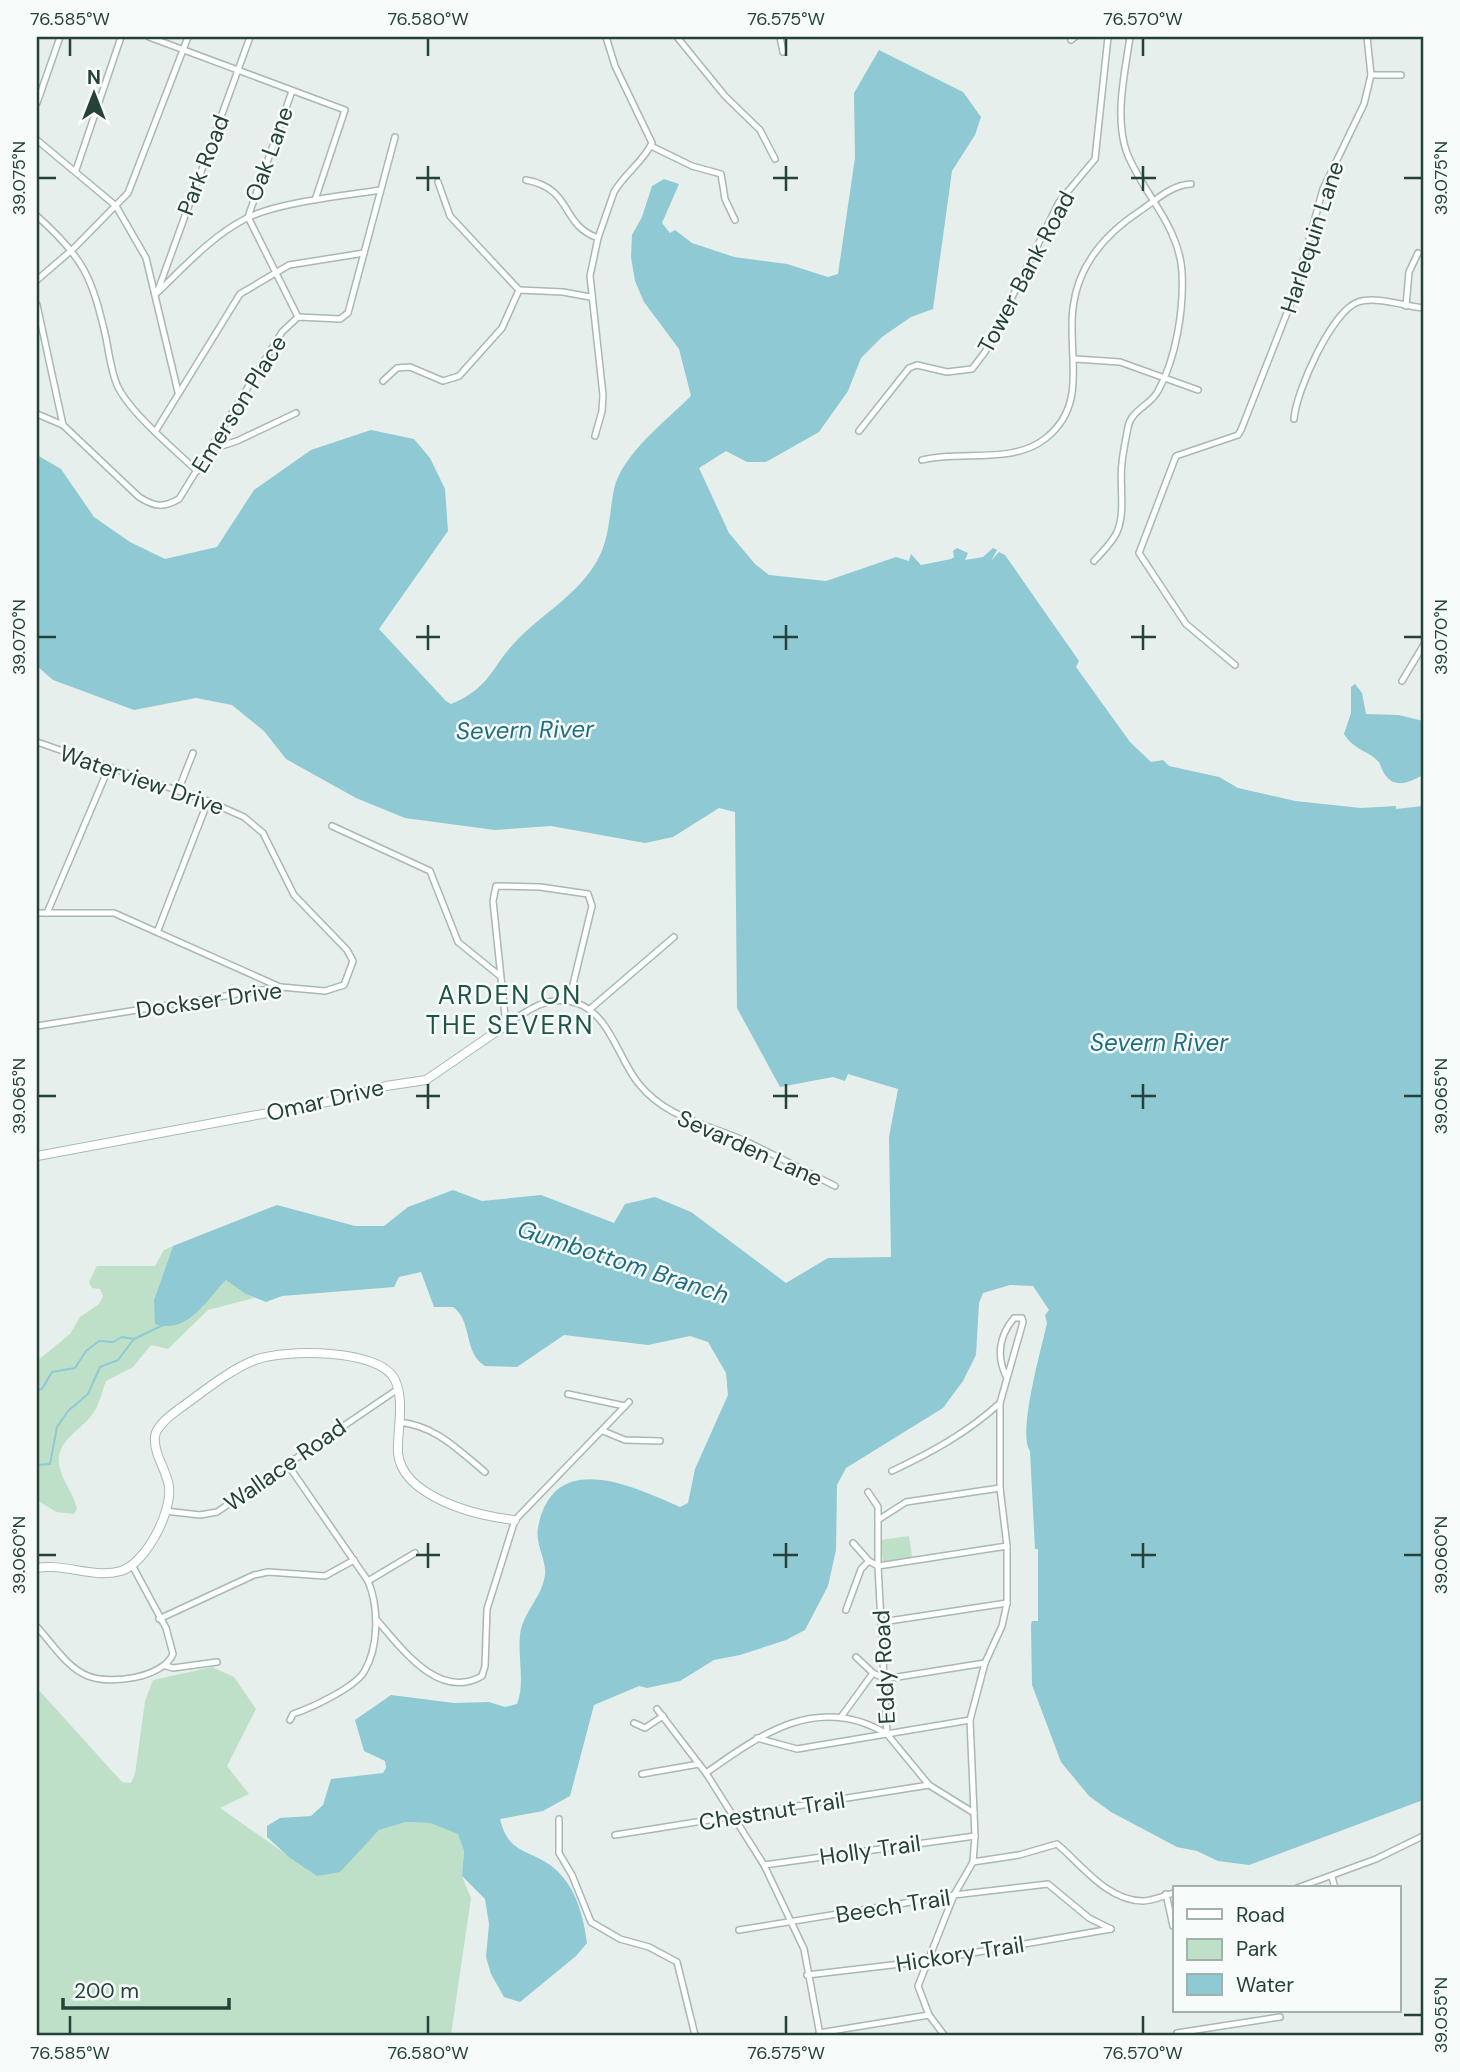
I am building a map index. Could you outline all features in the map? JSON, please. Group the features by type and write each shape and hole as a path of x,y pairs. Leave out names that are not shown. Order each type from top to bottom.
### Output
{"street":[{"path":"37,103 60,37"},
{"path":"76,170 121,37"},
{"path":"149,37 345,110 314,200"},
{"path":"37,280 73,249 128,193 188,37"},
{"name":"Park Road","path":"157,293 250,37"},
{"path":"595,436 603,395 590,297 590,266 597,238 620,181 651,146 650,135 615,66 606,37"},
{"path":"677,37 725,96 760,130 775,159"},
{"path":"780,37 783,52"},
{"name":"Tower Bank Road","path":"859,431 909,368 917,365 947,372 972,369 985,352 1059,202 1095,159 1108,37"},
{"path":"1094,561 1115,535 1120,523 1122,463 1129,424 1157,393 1165,377 1175,335 1182,270 1171,229 1133,164 1124,139 1123,82 1130,37"},
{"name":"Harlequin Lane","path":"1235,665 1186,624 1139,553 1176,456 1238,435 1294,295 1323,189 1364,104 1371,75 1367,37"},
{"path":"1371,75 1401,75"},
{"name":"Oak Lane","path":"248,218 292,90"},
{"name":"Emerson Place","path":"63,425 139,497 151,505 164,507 179,499 282,332 298,317 340,319 348,313 395,136"},
{"path":"37,141 76,170 116,206 146,258 157,293 178,392"},
{"path":"651,146 692,166 721,174 725,199 735,220"},
{"path":"526,180 547,184 563,202 578,228 597,238"},
{"path":"438,182 450,216 519,290 563,292 590,297"},
{"path":"922,460 941,456 1016,452 1034,447 1047,438 1066,415 1075,378 1073,307 1083,271 1115,229 1172,189 1191,184"},
{"path":"157,293 204,248 248,218 314,200 380,190"},
{"path":"37,216 73,249 86,269 100,306 117,386 155,432 197,471"},
{"path":"248,218 298,317"},
{"path":"155,432 240,294 276,270 304,261 364,253"},
{"path":"1406,306 1409,272 1418,253"},
{"path":"383,380 397,368 410,368 443,382 459,376 502,328 519,290"},
{"path":"1294,419 1300,386 1339,314 1363,301 1423,308"},
{"path":"37,305 63,425"},
{"path":"1074,359 1120,362 1198,390"},
{"path":"209,450 237,441 296,413"},
{"path":"37,414 63,425"},
{"path":"1402,681 1423,646"},
{"name":"Waterview Drive","path":"37,742 208,801 244,817 263,833 294,895 347,950"},
{"path":"178,791 192,753"},
{"path":"47,913 109,767"},
{"path":"158,930 208,801"},
{"path":"332,826 430,871 458,942 500,976"},
{"path":"506,1025 493,901 496,886 540,887 588,894 592,906 569,1001"},
{"path":"37,913 114,913 158,930 281,987"},
{"path":"590,1009 674,937"},
{"name":"Dockser Drive","path":"37,1026 281,987 325,991 344,985 353,961 347,950"},
{"name":"Omar Drive","path":"37,1156 337,1100 386,1086 426,1080 540,1003 569,1001 590,1009"},
{"name":"Sevarden Lane","path":"590,1009 638,1083 666,1110 743,1140 835,1186"},
{"path":"944,2035 929,2015 918,1986 954,1895 973,1862 975,1836 970,1720 985,1663 1002,1626 1007,1603 1007,1546 1000,1488 1000,1403 1007,1378 1022,1318 1014,1318 1001,1341 1001,1366 1007,1378"},
{"path":"37,1568 109,1573 132,1565 147,1550 165,1511 169,1490 156,1447 157,1431 177,1411 245,1365 281,1354 363,1358 389,1370 398,1389 400,1464 415,1484 476,1515 515,1520"},
{"name":"Wallace Road","path":"165,1511 200,1515 217,1512 288,1465 363,1410 398,1389"},
{"path":"376,1619 431,1675 451,1684 470,1683 482,1676 485,1667 486,1609 515,1520 627,1404 568,1394"},
{"path":"892,1471 942,1448 972,1428 1000,1403"},
{"path":"399,1422 424,1425 485,1472"},
{"path":"603,1431 625,1440 660,1441"},
{"path":"288,1465 368,1581 375,1597 376,1619 363,1672 349,1685 293,1714 290,1720"},
{"path":"878,1520 906,1502 1000,1488"},
{"name":"Eddy Road","path":"868,1492 878,1507 878,1566 887,1734 929,1786 974,1813"},
{"path":"853,1543 869,1561 878,1566 1007,1546"},
{"path":"368,1581 415,1553"},
{"path":"159,1619 254,1575 268,1572 325,1576 354,1560"},
{"path":"846,1610 861,1569 869,1561"},
{"path":"37,1627 72,1665 88,1676 106,1680 144,1675 166,1666 173,1654 166,1628 132,1565"},
{"path":"882,1622 1007,1603"},
{"path":"856,1657 873,1674 885,1679 985,1663"},
{"path":"166,1666 173,1668 218,1662"},
{"path":"841,1717 873,1674"},
{"path":"657,1709 706,1773 764,1865 804,1949 820,2034 929,2015"},
{"path":"634,1723 645,1728 663,1716"},
{"path":"706,1773 768,1731 801,1720 841,1717 866,1721 887,1734"},
{"path":"757,1738 797,1749 970,1720"},
{"path":"642,1774 699,1764"},
{"name":"Chestnut Trail","path":"615,1835 929,1786"},
{"path":"559,1819 559,1853 572,1875 591,1922 620,1939 649,1947 677,1962 695,2035"},
{"name":"Holly Trail","path":"764,1865 975,1836"},
{"path":"1303,1886 1332,1877 1423,1836"},
{"path":"973,1862 1019,1855 1057,1844 1094,1881 1111,1890 1138,1901 1173,1893"},
{"path":"1332,1877 1334,1886"},
{"name":"Beech Trail","path":"738,1930 954,1895 1048,1884 1089,1918 1111,1929"},
{"path":"1166,1894 1172,1926"},
{"name":"Hickory Trail","path":"807,1975 926,1961 1111,1929"},
{"path":"1177,2033 1280,2017"}],"green space":[{"path":"173,1246 154,1300 219,1288 226,1280 254,1298 208,1310 168,1349 151,1345 133,1367 106,1381 94,1412 66,1441 59,1455 60,1470 77,1509 74,1514 56,1512 37,1500 37,1361 70,1334 80,1317 99,1304 103,1296 100,1289 92,1288 89,1282 97,1266 155,1266 164,1250"},
{"path":"909,1536 912,1557 883,1563 881,1540"},
{"path":"212,1667 234,1677 256,1709 227,1766 249,1794 220,1808 317,1876 360,1849 379,1830 406,1822 430,1823 459,1834 464,1851 462,1876 471,1898 451,2035 37,2035 37,1688 122,1782 131,1783 135,1774 145,1701 153,1680"}],"water":[{"name":"Severn River","path":"879,50 963,92 981,117 975,135 952,171 933,309 911,317 882,337 861,358 848,391 819,432 766,462 747,462 726,451 699,468 729,533 755,564 769,575 826,581 896,557 909,561 911,554 921,565 951,559 957,548 968,553 965,560 983,557 993,548 997,550 991,561 999,552 1005,555 1079,661 1076,667 1130,742 1151,762 1163,760 1169,766 1219,777 1238,788 1295,801 1361,808 1396,806 1396,809 1423,806 1423,1800 1249,1865 1218,1861 1197,1851 1177,1847 1111,1812 1089,1796 1061,1762 1032,1685 1031,1625 1032,1621 1038,1621 1038,1549 1035,1549 1030,1451 1026,1427 1047,1323 1045,1315 1049,1310 1033,1286 1010,1285 983,1293 979,1303 976,1355 963,1381 943,1408 846,1468 837,1485 836,1550 828,1586 805,1630 786,1640 740,1655 714,1660 680,1681 647,1688 639,1686 594,1705 570,1796 543,1811 500,1819 508,1839 513,1844 550,1865 566,1881 580,1910 587,1943 576,1956 520,2002 504,1997 491,1974 486,1957 489,1924 485,1899 462,1876 464,1851 458,1834 430,1823 406,1822 379,1830 340,1872 317,1876 290,1858 267,1837 267,1826 280,1818 311,1816 323,1805 331,1779 383,1773 386,1768 385,1761 364,1751 355,1720 391,1695 454,1703 489,1702 505,1707 517,1704 521,1686 521,1629 541,1590 545,1575 538,1528 547,1503 560,1488 577,1480 597,1480 641,1490 680,1507 688,1503 695,1469 728,1395 726,1373 708,1342 690,1336 648,1345 564,1335 517,1367 485,1366 478,1360 470,1345 459,1313 453,1307 434,1307 421,1272 399,1277 394,1287 282,1296 266,1302 246,1294 226,1280 187,1320 177,1325 155,1324 154,1300 173,1246 277,1205 355,1226 384,1226 408,1207 453,1190 482,1201 541,1195 614,1223 625,1204 655,1197 691,1212 786,1283 828,1258 891,1257 889,1137 898,1089 848,1074 845,1081 833,1077 780,1087 737,1008 735,812 719,808 673,837 645,843 551,826 495,830 405,818 356,798 286,759 264,731 232,705 196,698 134,710 53,680 37,666 37,455 61,469 94,517 130,542 165,559 217,547 254,490 311,450 371,430 414,439 430,458 445,489 448,531 379,629 446,701 451,704 464,698 483,683 518,639 571,593 589,573 604,544 614,489 626,463 646,439 691,396 679,349 644,302 635,281 631,257 632,235 642,217 652,186 664,179 679,184 662,223 670,233 675,230 692,243 734,257 787,264 828,277 838,274 855,158 854,93"},
{"path":"1355,684 1362,693 1366,714 1399,715 1423,721 1423,775 1408,782 1392,781 1379,762 1353,744 1344,734 1351,713 1351,687"}],"waterway":[{"name":"Gumbottom Branch","path":"37,1465 50,1464 57,1427 68,1411 88,1394 100,1367 118,1360 134,1339 163,1325"},
{"path":"37,1390 42,1389 52,1372 75,1368 86,1351 99,1341 113,1342 122,1337 134,1339"}],"district":[{"name":"ARDEN ON THE SEVERN","path":"510,1010"}]}
